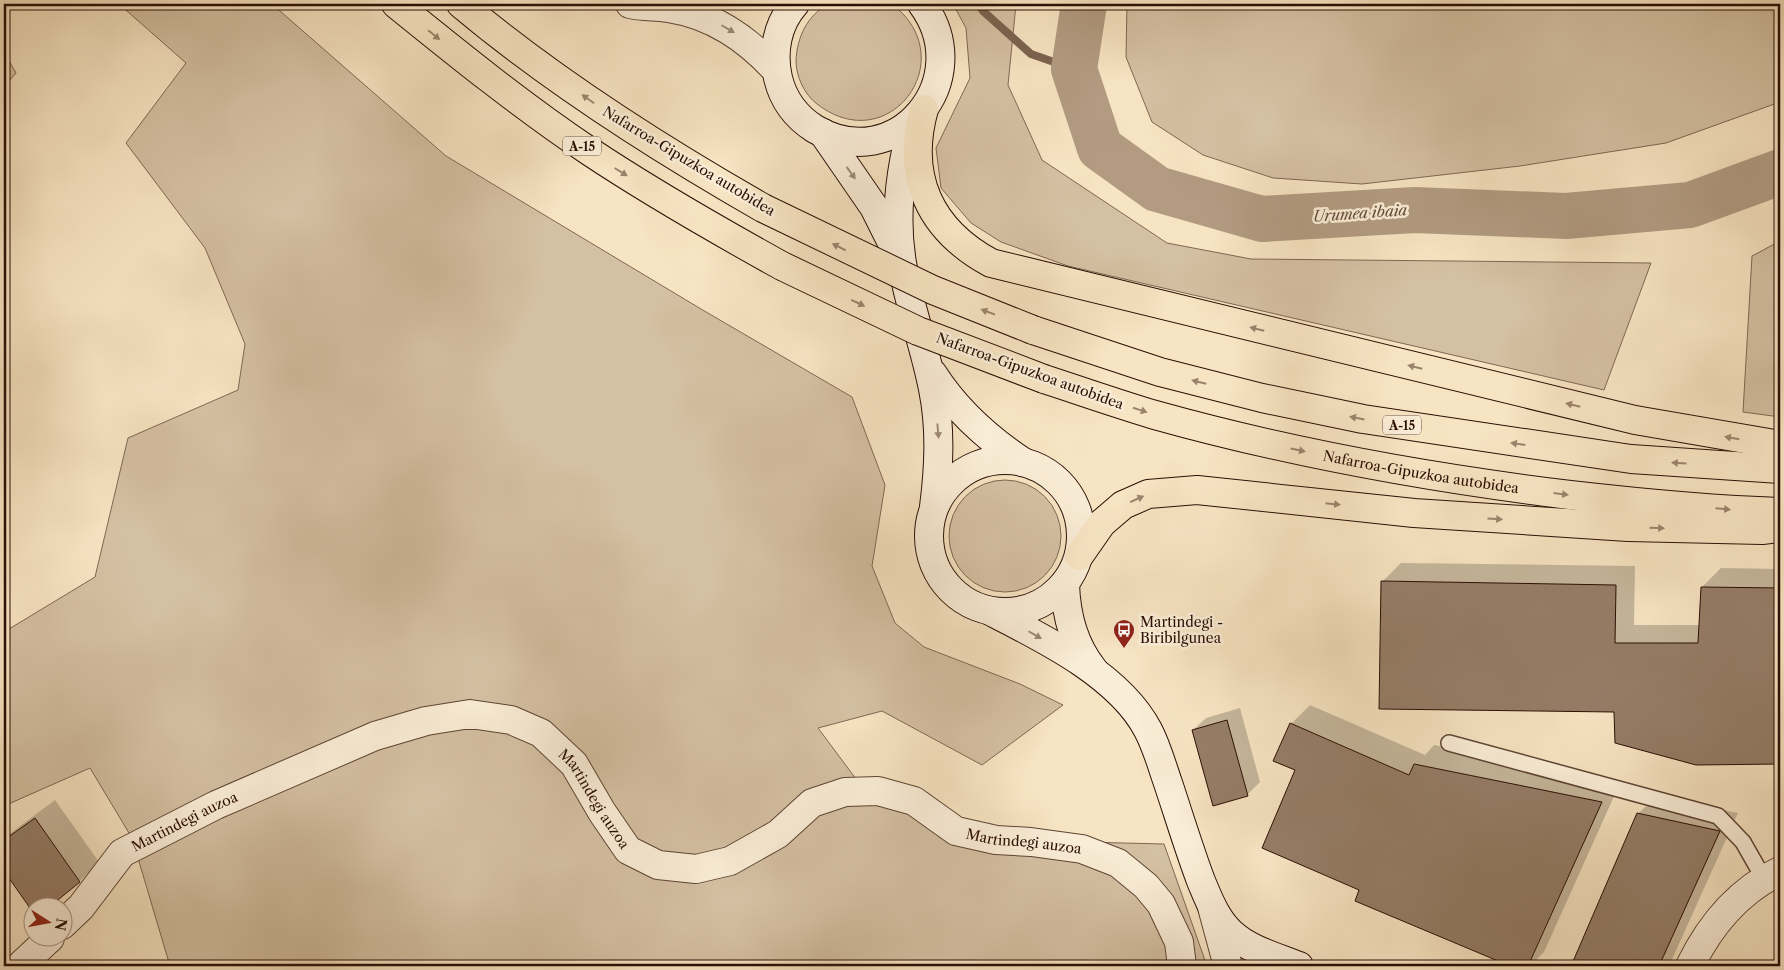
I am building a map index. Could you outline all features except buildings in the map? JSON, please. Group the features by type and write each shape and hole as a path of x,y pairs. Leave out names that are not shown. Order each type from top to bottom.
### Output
{"highway":[{"name":"Nafarroa-Gipuzkoa autobidea","path":"396,4 477,70 589,151 703,223 782,266 918,330 1044,379 1154,414 1251,440 1355,462 1509,488 1617,500 1780,512"},
{"name":"Nafarroa-Gipuzkoa autobidea","path":"461,4 500,37 614,117 763,208 933,290 1033,330 1160,372 1262,398 1363,419 1631,459 1780,469"},
{"path":"919,114 918,162 923,188 931,207 956,240 991,263 1635,420 1780,445"},
{"path":"1079,556 1102,523 1123,505 1148,494 1197,490 1414,513 1628,528 1762,530 1780,528"}],"main road":[{"path":"630,4 652,8 674,6 727,28 752,46 776,70"},
{"path":"795,4 783,23 777,38 776,70 780,86 797,114 823,133 874,207 902,264"},
{"path":"922,4 935,24 940,45 941,68 935,90 919,114 902,167 899,240 902,264 933,390 939,438 938,473 934,508 929,530 930,553 938,574 952,592 971,605 992,612 1049,643 1101,678"},
{"path":"823,133 851,140 880,138 898,131 919,114"},
{"path":"928,366 940,385 970,420 1004,450 1023,462 1046,471 1064,487 1076,508 1082,532 1079,556 1074,571 1065,584 1050,598 1032,608 1013,613 992,612"},
{"path":"934,508 946,488 961,474 980,464 1002,460 1023,462"},
{"path":"1065,584 1067,609 1073,634 1090,664 1101,678 1133,709 1148,729 1194,862 1212,907 1228,966"},
{"name":"Martindegi auzoa","path":"72,916 81,907 122,853 216,805 376,736 426,722 470,714 511,720 541,733 574,764 602,812 628,850 658,865 696,869 730,861 778,834 812,803 845,792 878,791 914,801 956,831 996,840 1031,842 1082,849 1118,863 1146,886 1161,904 1179,942 1182,966"},
{"path":"1690,966 1716,921 1748,889 1772,875"},
{"path":"1212,907 1226,928 1266,960"},
{"path":"20,966 39,948"}],"lane":[{"path":"1449,743 1718,816 1772,875"}],"shaded area":[{"path":"119,4 272,4 446,156 852,397 885,485 872,566 895,623 924,647 1020,684 1063,705 982,765 882,711 818,728 874,803 1083,842 1164,844 1207,966 170,966 132,838 90,768 4,806 4,632 95,577 128,438 238,390 245,344 205,248 126,143 186,63"},
{"path":"828,4 892,4 912,26 921,51 919,75 909,96 891,111 869,120 844,118 817,104 805,91 796,67 798,44 809,21"},
{"path":"953,4 1016,4 1008,85 1042,160 1167,243 1251,259 1651,263 1604,390 1068,266 1001,242 971,223 941,188 936,148 970,78 966,28"},
{"path":"1127,4 1780,4 1780,102 1666,143 1520,166 1362,184 1273,178 1203,155 1152,122 1126,57"},
{"path":"4,52 16,73 4,87"},
{"path":"1780,241 1780,417 1743,412 1752,256"},
{"path":"1005,480 1027,484 1045,496 1057,514 1061,536 1057,558 1045,576 1027,588 1005,592 983,588 965,576 953,558 949,536 953,514 965,496 983,484"}],"waterway":[{"path":"978,4 983,11 1031,54 1074,69"},
{"name":"Urumea ibaia","path":"1084,4 1074,69 1100,148 1157,189 1262,219 1415,210 1566,216 1690,205 1780,172"}],"place":[{"name":"Martindegi - Biribilgunea","path":"1124,649"}]}
